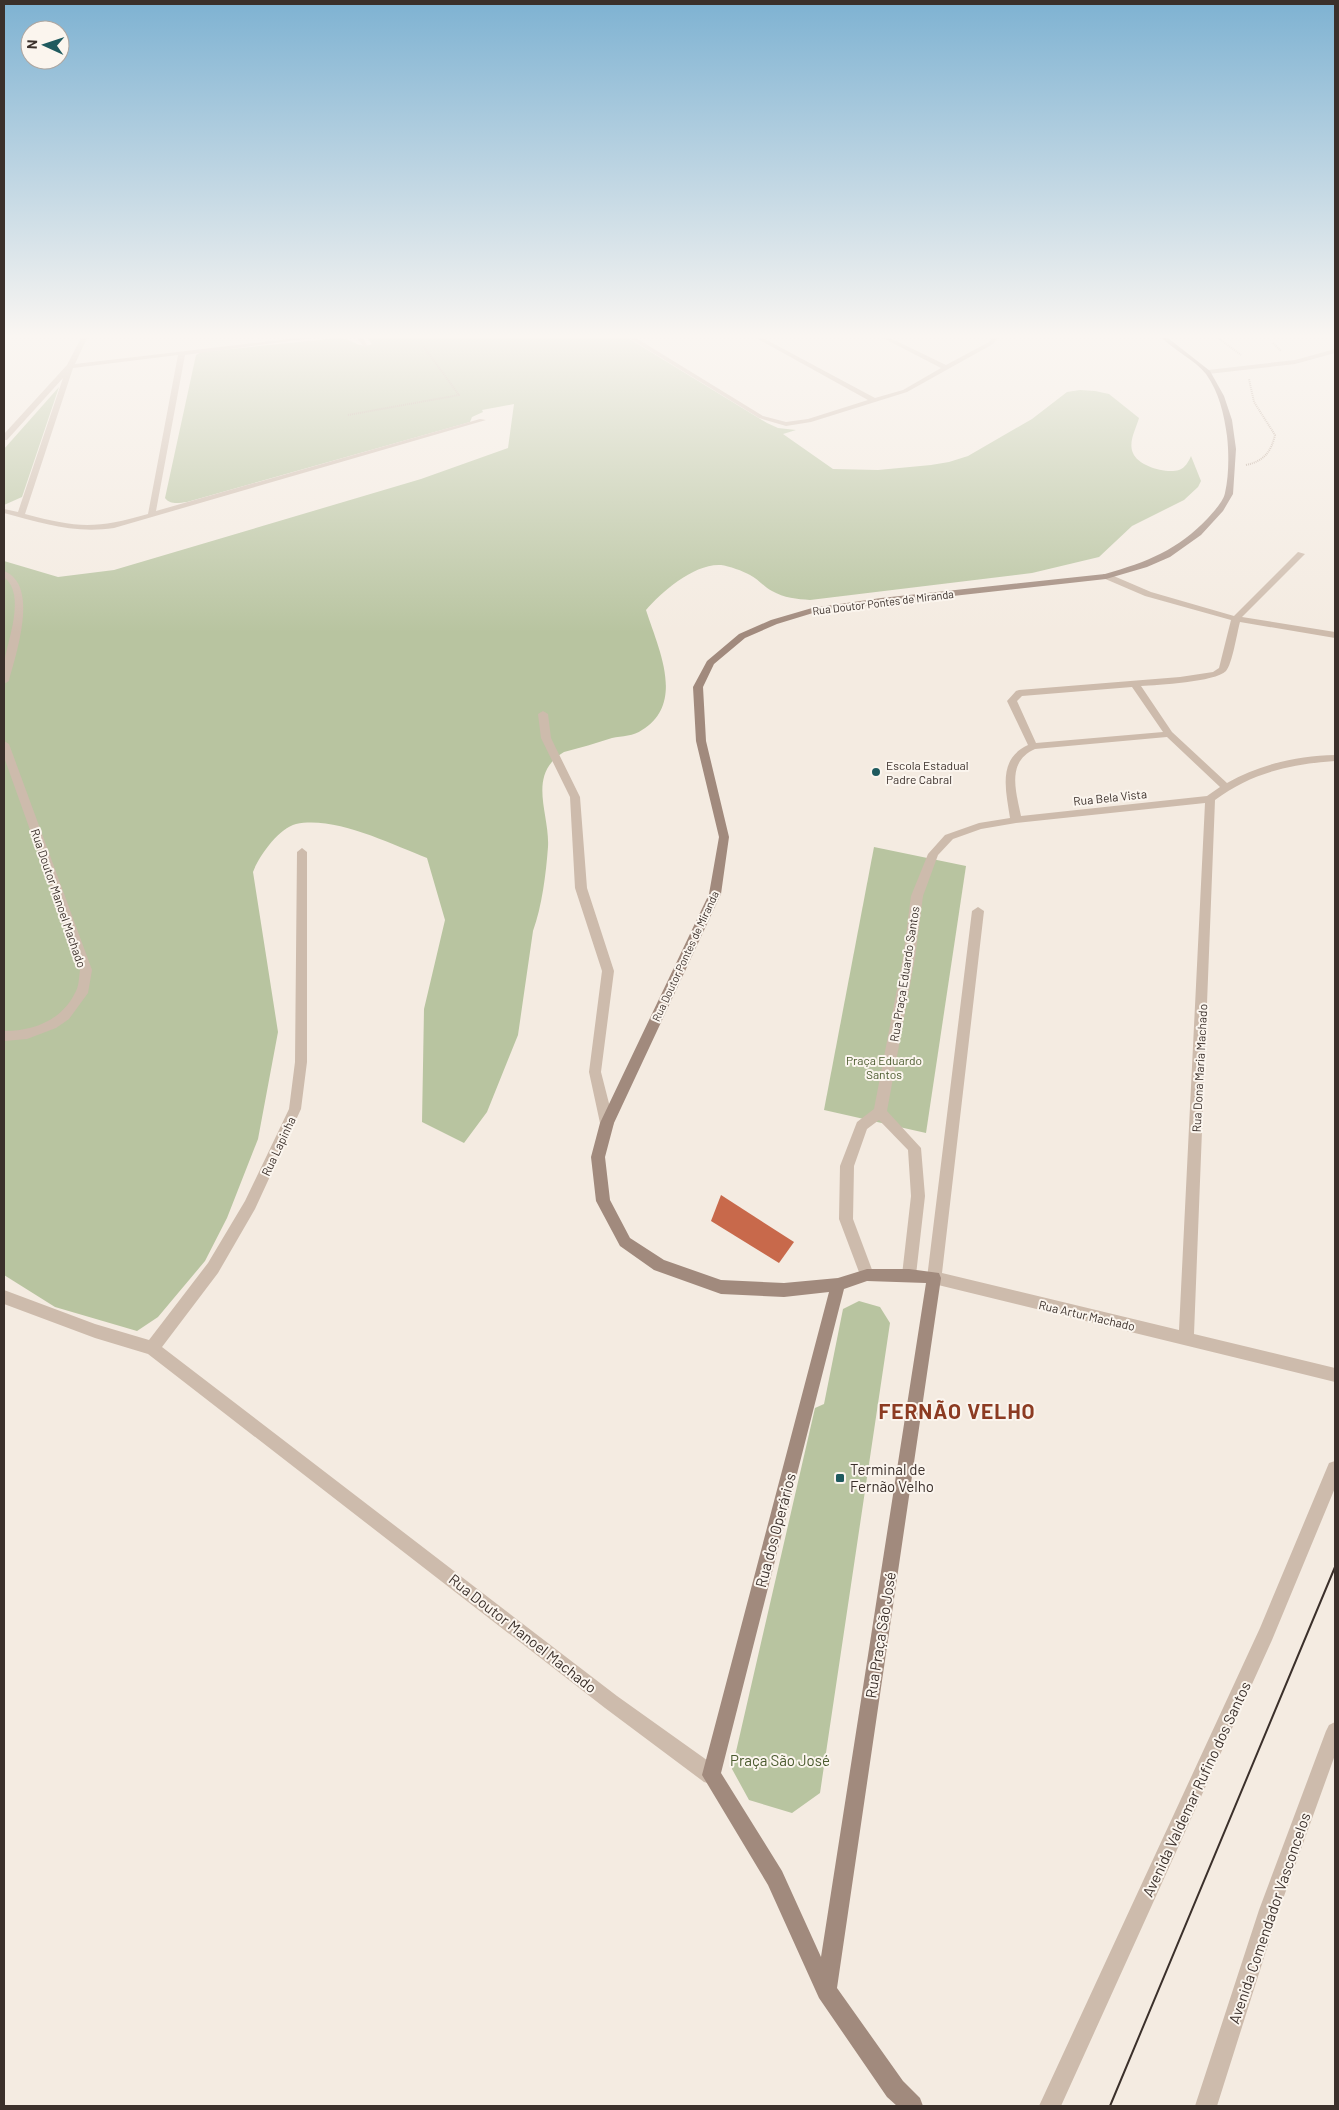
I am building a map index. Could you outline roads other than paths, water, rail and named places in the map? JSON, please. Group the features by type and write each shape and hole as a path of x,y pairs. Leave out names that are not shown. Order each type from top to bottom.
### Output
{"street":[{"path":"21,515 47,436"},
{"path":"152,514 166,436"},
{"path":"4,511 67,527 93,530 424,436"},
{"name":"Rua Doutor Pontes de Miranda","path":"838,1285 784,1290 721,1287 659,1265 625,1242 603,1201 598,1157 607,1123 715,894 724,837 701,741 698,688 710,663 742,636 774,622 812,611 881,601 1106,576 1144,565 1167,555 1198,533 1220,509 1229,494 1232,449 1230,436"},
{"path":"1033,746 1012,701 1019,693 1135,684 1216,674 1223,669 1236,619 1301,554"},
{"path":"4,573 13,581 18,597 16,630 4,681"},
{"path":"1106,576 1148,594 1236,619 1335,636"},
{"path":"1135,684 1169,734 1224,786"},
{"name":"Rua Doutor Pontes de Miranda","path":"543,714 546,738 575,797 581,888 608,971 594,1072 607,1123"},
{"path":"1016,820 1010,774 1014,761 1020,752 1033,746 1169,734"},
{"name":"Rua Doutor Manoel Machado","path":"4,744 86,970 82,993 65,1016 52,1025 23,1036 4,1036"},
{"path":"1210,799 1224,786 1262,772 1309,759 1335,758"},
{"name":"Rua Bela Vista","path":"917,896 933,854 949,837 979,826 1016,820 1210,799"},
{"name":"Rua Dona Maria Machado","path":"1186,1338 1210,799"},
{"name":"Rua Lapinha","path":"152,1348 213,1268 250,1205 295,1109 301,1062 302,852"},
{"name":"Rua Praça Eduardo Santos","path":"880,1112 909,958 917,896"},
{"path":"934,1278 978,911"},
{"path":"867,1275 846,1219 847,1166 862,1126 880,1112 914,1148 918,1196 909,1275"},
{"name":"Rua Artur Machado","path":"838,1285 867,1275 909,1275 934,1278 1335,1375"},
{"name":"Rua Praça São José","path":"826,1991 934,1278"},
{"name":"Rua dos Operários","path":"711,1775 838,1285"},
{"name":"Rua Doutor Manoel Machado","path":"4,1297 95,1331 152,1348 611,1702 711,1775 774,1878 826,1991 895,2089 912,2106"},
{"name":"Avenida Valdemar Rufino dos Santos","path":"1050,2106 1266,1634 1335,1469"},
{"name":"Avenida Comendador Vasconcelos","path":"1206,2106 1269,1910 1335,1731"}],"tram line":[{"path":"1110,2106 1335,1567"}],"place":[{"name":"Escola Estadual Padre Cabral","path":"876,772"},
{"name":"Terminal de Fernão Velho","path":"840,1478"}],"district":[{"name":"FERNÃO VELHO","path":"957,1410"}],"park label":[{"name":"Praça Eduardo Santos","path":"884,1067"},
{"name":"Praça São José","path":"780,1760"}]}
